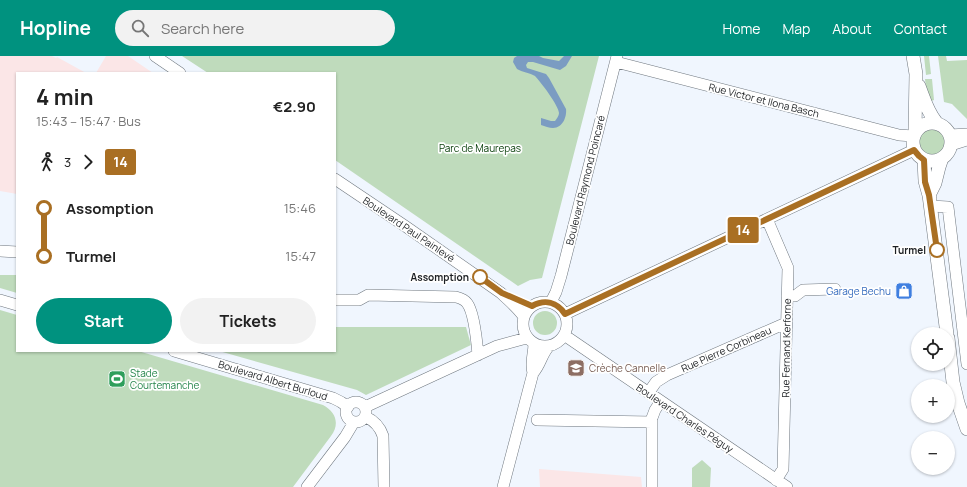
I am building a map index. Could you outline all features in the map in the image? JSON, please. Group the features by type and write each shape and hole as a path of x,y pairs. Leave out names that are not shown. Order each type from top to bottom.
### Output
{"main road":[{"path":"913,56 916,74 926,108 936,122"},
{"path":"914,133 922,124 936,122 942,125 947,129 950,140 947,154 942,158 932,161 924,160 914,150 912,143 914,133 916,74"},
{"path":"930,200 942,158"},
{"path":"924,160 925,182 930,200 946,327"},
{"path":"952,371 958,403 967,429"}],"street":[{"path":"155,56 179,72"},
{"name":"Rue Victor et Ilona Basch","path":"617,59 899,135 914,133"},
{"name":"Boulevard Raymond Poincaré","path":"551,302 561,276 617,59"},
{"path":"950,140 967,134"},
{"path":"950,140 967,140"},
{"path":"565,314 914,150"},
{"name":"Boulevard Paul Painlevé","path":"336,180 502,293 532,306"},
{"path":"930,200 948,207 967,364"},
{"name":"Rue Fernand Kerforne","path":"767,219 788,268 784,469 776,480"},
{"path":"0,251 16,252"},
{"path":"787,296 795,296 803,290 835,289"},
{"name":"Boulevard Paul Painlevé","path":"502,293 521,313 523,322"},
{"path":"336,300 359,300 368,295 460,298 468,304 469,307 475,328 478,355"},
{"path":"0,300 16,305"},
{"path":"384,487 382,432 378,425 365,412 362,404 352,403 346,410 348,418 354,422 362,421 365,412 497,346 518,332 527,311 532,306 541,302 551,302 560,307 565,314 567,326 564,335 558,342 549,346 544,351 540,364 532,373"},
{"path":"503,487 532,373 531,362 534,350 531,341 525,332 523,322"},
{"name":"Rue Pierre Corbineau","path":"649,392 656,382 667,375 786,323"},
{"name":"Boulevard Charles Péguy","path":"564,335 787,487"},
{"path":"497,346 522,339 531,341 541,346 549,346"},
{"name":"Boulevard Albert Burloud","path":"177,352 334,398 348,407"},
{"path":"652,487 652,422 653,414 661,401"},
{"path":"537,420 652,422"},
{"path":"307,487 345,437 354,422"}],"shaded area":[{"path":"0,56 52,56 57,57 84,72 16,72 16,194 0,191"},
{"path":"106,56 128,56 152,72 97,72"},
{"path":"539,469 641,477 642,487 540,487"}],"green space":[{"name":"Parc de Maurepas","path":"182,56 599,56 542,278 530,280 518,286 336,161 336,72 206,72"},
{"path":"924,56 929,56 931,74 926,75"},
{"path":"938,56 946,56 947,61 967,60 967,119 952,104 944,102"},
{"path":"925,79 932,79 934,100 929,102 927,98"},
{"path":"932,129 942,133 946,143 942,153 932,157 922,153 918,143 922,133"},
{"path":"0,275 16,275 16,293 0,288"},
{"name":"Stade Courtemanche","path":"0,310 16,315 16,352 141,352 323,405 334,415 336,423 334,432 293,487 0,487"},
{"path":"545,311 554,314 557,323 554,332 545,335 536,332 533,323 536,314"},
{"path":"336,327 466,327 471,345 366,395 357,390 223,352 336,352"},
{"path":"702,460 711,468 710,487 692,487 692,468"}],"water":[{"path":"517,56 539,56 559,61 564,56 572,56 566,66 560,70 533,62 528,62 526,65 527,68 546,74 566,109 564,121 559,126 553,128 541,125 541,118 555,121 559,115 558,110 549,94 535,76 517,69 513,62 514,58"}],"bus line":[{"name":"14","path":"480,277 502,293 532,306 541,302 551,302 560,307 565,314 914,150 924,160 925,182 929,195 937,250"}],"place":[{"name":"Turmel","path":"937,250"},
{"name":"Assomption","path":"480,277"},
{"name":"Garage Bechu","path":"904,291"},
{"name":"Crèche Cannelle","path":"576,368"},
{"name":"Stade Courtemanche","path":"117,379"}]}
